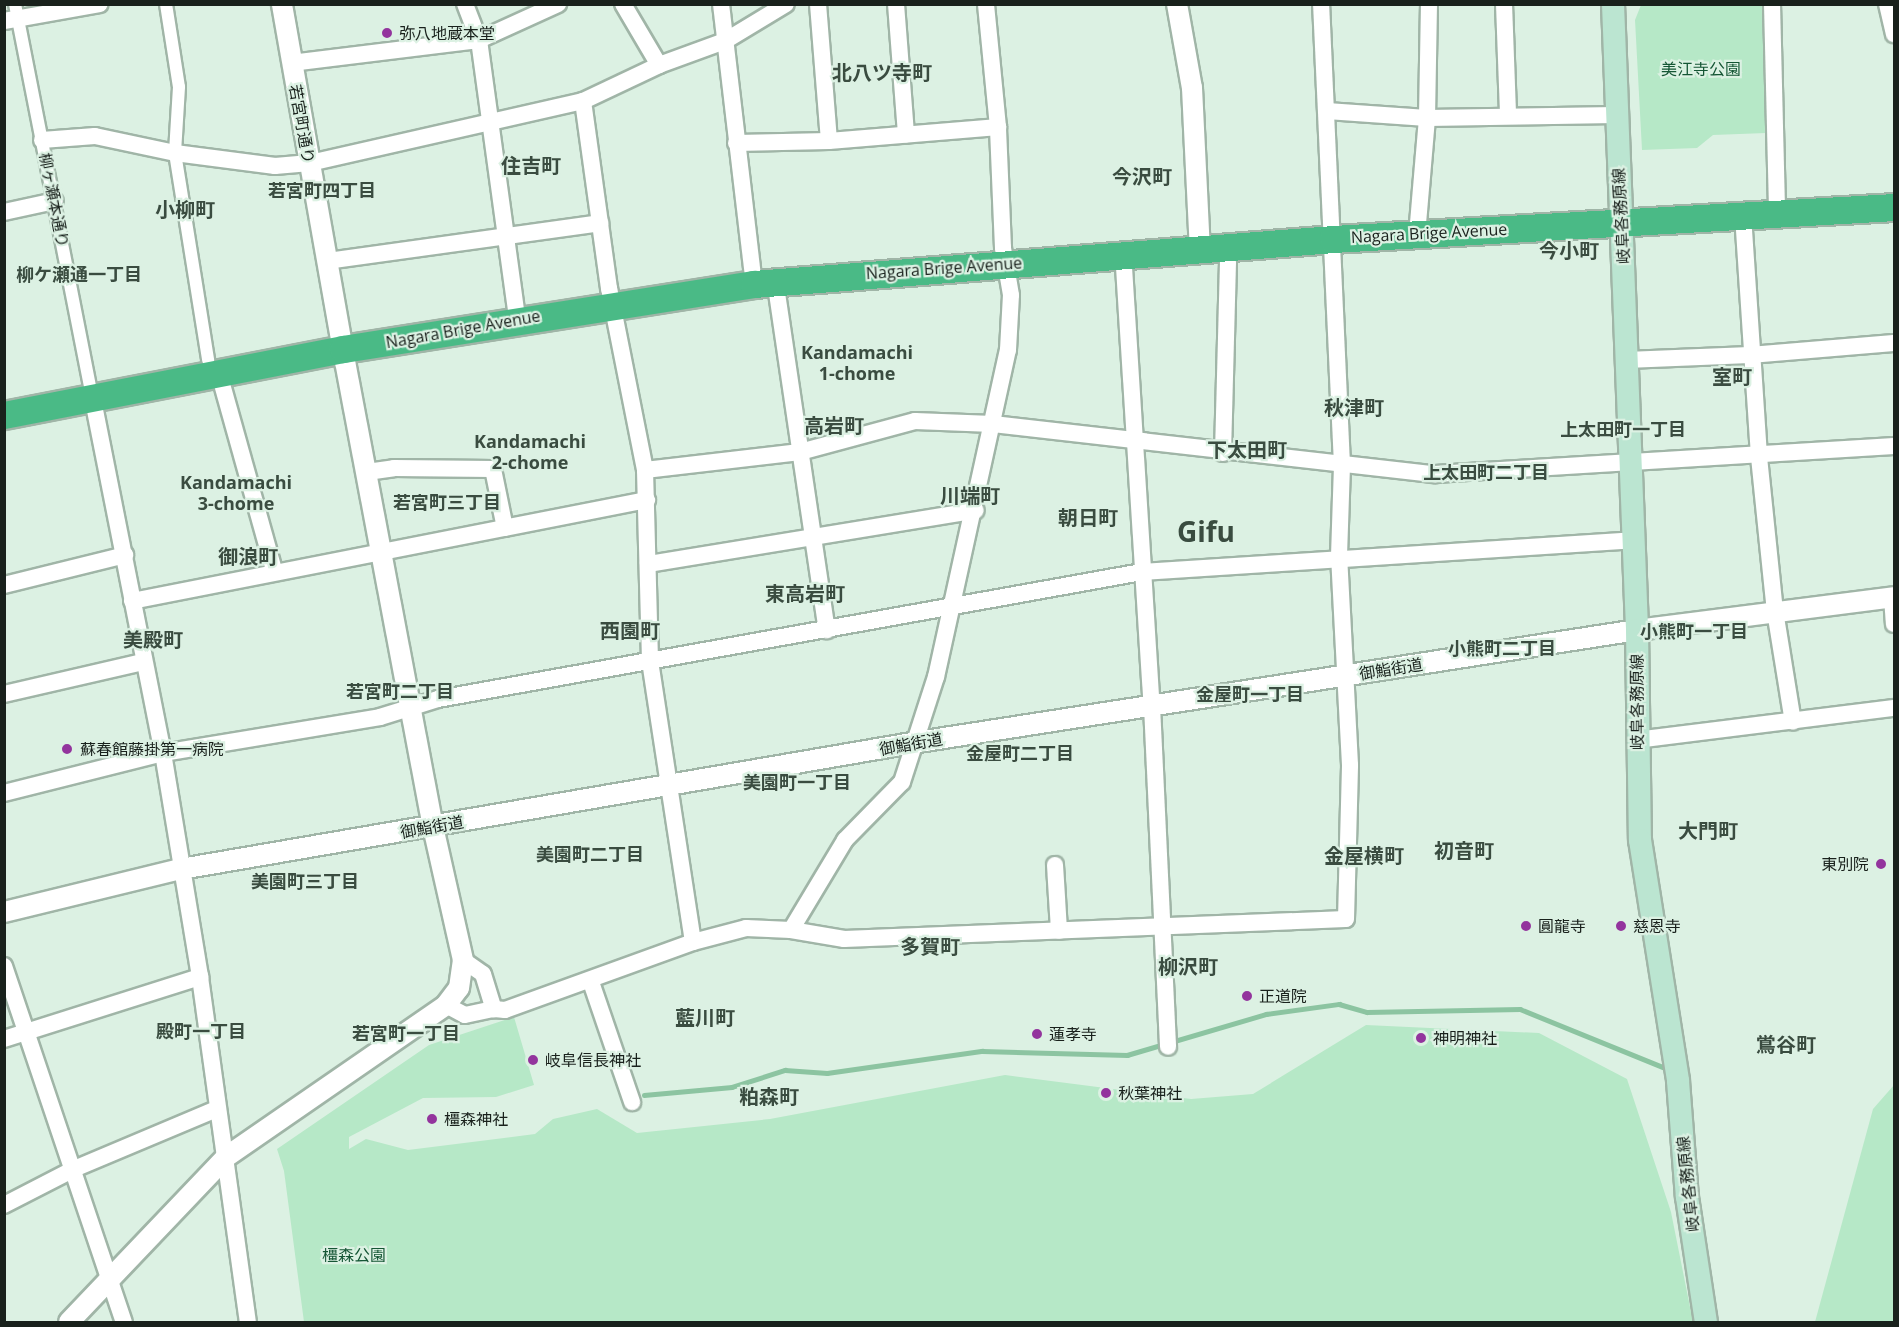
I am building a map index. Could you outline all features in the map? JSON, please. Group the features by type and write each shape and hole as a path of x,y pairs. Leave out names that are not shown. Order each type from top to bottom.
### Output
{"highway":[{"name":"Nagara Brige Avenue","path":"4,415 614,310 766,288 1005,269 1200,250 1334,247 1622,230 1777,214 1894,207"},
{"name":"Nagara Brige Avenue","path":"1005,269 1228,262 1417,235 1622,230 1744,230 1894,219"},
{"name":"Nagara Brige Avenue","path":"4,427 93,401 222,384 517,319 614,310"}],"main road":[{"name":"岐阜各務原線","path":"1613,4 1637,630 1636,740 1640,840 1678,1081 1687,1197 1706,1323"}],"street":[{"path":"13,15 100,4"},
{"path":"166,4 179,87 175,153 208,360"},
{"name":"若宮町通り","path":"282,4 344,356 433,827 463,960"},
{"path":"465,4 479,40 517,319"},
{"path":"291,63 479,40 558,4"},
{"path":"623,4 659,65"},
{"path":"722,4 736,143 800,452 826,630"},
{"path":"42,140 94,136 175,153 275,166 310,163 583,101 659,65 725,41 786,4"},
{"path":"818,4 829,141"},
{"path":"896,4 906,135"},
{"path":"791,930 845,840 902,782 912,743 936,676 951,605 976,510 1008,350 1011,294 1005,269 998,127 986,4"},
{"path":"1177,4 1192,87 1200,250"},
{"path":"446,1005 465,1015 494,1009 505,1010 591,982 693,942 746,928 791,930 844,939 1346,919 1350,765 1339,556 1342,465 1334,247 1321,4"},
{"path":"1417,235 1427,118 1429,4"},
{"path":"1504,4 1508,115"},
{"path":"1772,4 1777,214"},
{"path":"1887,4 1894,34"},
{"name":"柳ヶ瀬本通り","path":"13,15 55,201 93,401"},
{"path":"583,101 614,310 645,470 650,661 671,786 693,942"},
{"path":"1327,111 1427,118 1616,115"},
{"path":"736,143 829,141 998,127"},
{"path":"4,212 55,201"},
{"path":"327,261 504,235 600,224"},
{"path":"1744,230 1750,355 1759,457 1775,611 1793,722"},
{"path":"1223,453 1228,262"},
{"path":"1124,267 1152,706 1168,1047"},
{"path":"1626,360 1750,355 1894,343"},
{"path":"222,384 274,570"},
{"path":"93,401 125,555 143,662 163,753 200,977 248,1323"},
{"path":"645,470 800,452 915,421 993,424 1135,440 1223,453 1435,474 1631,465 1894,446"},
{"path":"367,472 394,468 494,469 505,528"},
{"path":"132,600 274,570 381,552 647,500"},
{"path":"648,564 976,510"},
{"path":"4,794 163,753 380,717 438,699 1142,572 1339,556 1633,540"},
{"path":"4,585 125,555"},
{"path":"1893,597 1894,624"},
{"name":"御鮨街道","path":"4,912 181,869 912,743 1637,630 1893,597"},
{"path":"4,694 143,662"},
{"path":"1636,740 1894,708"},
{"path":"1055,865 1059,931"},
{"path":"69,1323 226,1157 446,1005 459,988 463,960 483,974 494,1009"},
{"path":"4,966 111,1278 124,1323"},
{"path":"4,1039 200,977"},
{"path":"591,982 632,1102"},
{"path":"4,1205 74,1169 217,1109"}],"green space":[{"name":"美江寺公園","path":"1641,5 1763,5 1766,133 1713,135 1697,148 1642,150 1635,20"},
{"name":"橿森公園","path":"514,1017 534,1085 496,1097 423,1098 349,1137 349,1149 366,1139 408,1150 535,1134 553,1119 597,1109 637,1133 770,1119 1005,1075 1191,1099 1253,1094 1366,1025 1539,1033 1627,1079 1671,1212 1693,1322 304,1322 284,1171 277,1149 429,1045"},
{"path":"1894,1085 1894,1322 1815,1322 1873,1109"}],"waterway":[{"path":"644,1095 732,1087 785,1070 827,1073 982,1051 1127,1055 1266,1014 1339,1004 1367,1012 1520,1009 1663,1067"}],"place":[{"name":"弥八地蔵本堂","path":"387,33"},
{"name":"蘇春館藤掛第一病院","path":"67,749"},
{"name":"東別院","path":"1881,864"},
{"name":"圓龍寺","path":"1526,926"},
{"name":"慈恩寺","path":"1621,926"},
{"name":"正道院","path":"1247,996"},
{"name":"蓮孝寺","path":"1037,1034"},
{"name":"神明神社","path":"1421,1038"},
{"name":"岐阜信長神社","path":"533,1060"},
{"name":"秋葉神社","path":"1106,1093"},
{"name":"橿森神社","path":"432,1119"}],"district":[{"name":"北八ツ寺町","path":"882,72"},
{"name":"住吉町","path":"531,165"},
{"name":"今沢町","path":"1142,176"},
{"name":"若宮町四丁目","path":"322,190"},
{"name":"小柳町","path":"185,209"},
{"name":"今小町","path":"1569,250"},
{"name":"柳ケ瀬通一丁目","path":"79,274"},
{"name":"Kandamachi 1-chome","path":"857,364"},
{"name":"室町","path":"1732,376"},
{"name":"秋津町","path":"1354,407"},
{"name":"高岩町","path":"834,425"},
{"name":"上太田町一丁目","path":"1623,429"},
{"name":"下太田町","path":"1247,449"},
{"name":"Kandamachi 2-chome","path":"530,452"},
{"name":"上太田町二丁目","path":"1486,472"},
{"name":"Kandamachi 3-chome","path":"236,493"},
{"name":"川端町","path":"970,495"},
{"name":"若宮町三丁目","path":"447,502"},
{"name":"朝日町","path":"1088,517"},
{"name":"Gifu","path":"1206,531"},
{"name":"御浪町","path":"248,556"},
{"name":"東高岩町","path":"805,593"},
{"name":"西園町","path":"630,630"},
{"name":"小熊町一丁目","path":"1694,631"},
{"name":"美殿町","path":"153,639"},
{"name":"小熊町二丁目","path":"1502,648"},
{"name":"若宮町二丁目","path":"400,691"},
{"name":"金屋町一丁目","path":"1250,694"},
{"name":"金屋町二丁目","path":"1020,753"},
{"name":"美園町一丁目","path":"797,782"},
{"name":"大門町","path":"1708,830"},
{"name":"初音町","path":"1464,850"},
{"name":"美園町二丁目","path":"590,854"},
{"name":"金屋横町","path":"1364,855"},
{"name":"美園町三丁目","path":"305,881"},
{"name":"多賀町","path":"930,946"},
{"name":"柳沢町","path":"1188,966"},
{"name":"藍川町","path":"705,1017"},
{"name":"殿町一丁目","path":"201,1031"},
{"name":"若宮町一丁目","path":"406,1033"},
{"name":"鴬谷町","path":"1786,1044"},
{"name":"粕森町","path":"769,1096"}]}
